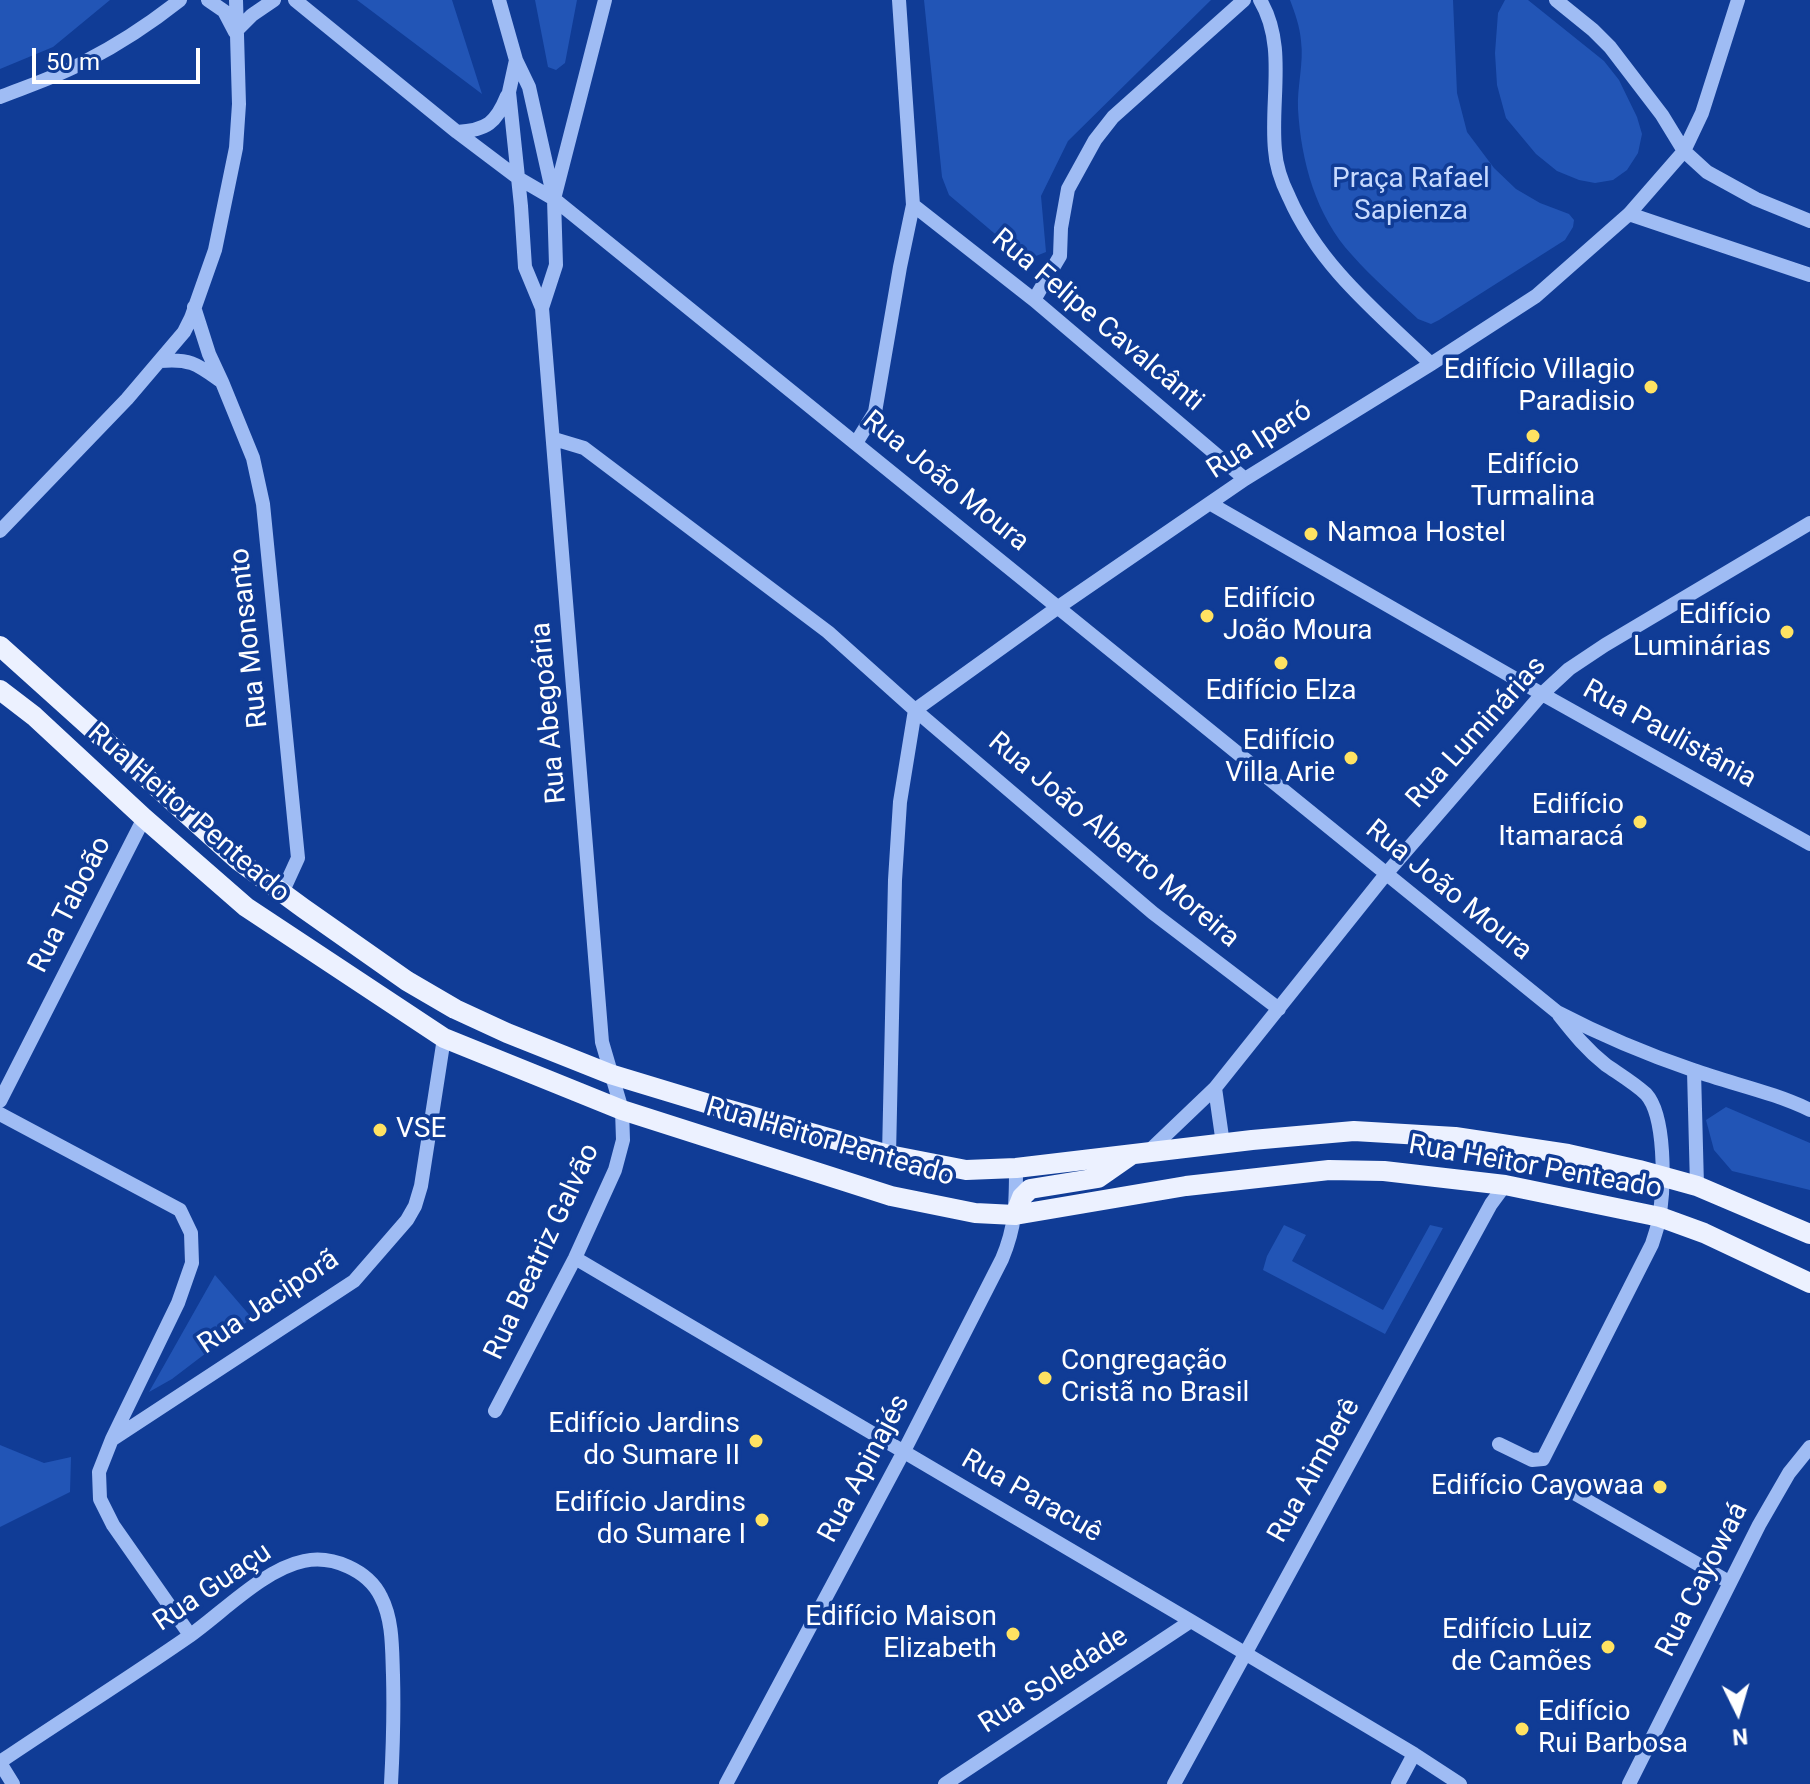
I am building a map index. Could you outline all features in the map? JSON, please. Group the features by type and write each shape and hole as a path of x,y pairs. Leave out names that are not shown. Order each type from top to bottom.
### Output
{"main road":[{"name":"Rua Heitor Penteado","path":"0,646 239,861 407,981 455,1009 507,1033 610,1074 889,1155 966,1170 1016,1168 1354,1131 1455,1137 1568,1154 1697,1186 1810,1234"},
{"name":"Rua Heitor Penteado","path":"0,690 34,716 246,907 444,1038 622,1110 891,1196 975,1213 1015,1215 1186,1186 1329,1170 1384,1171 1505,1185 1660,1217 1704,1233 1810,1283"},
{"path":"1186,1186 1215,1172 1223,1144"},
{"path":"1015,1215 1022,1197 1030,1189 1098,1178 1139,1154"}],"street":[{"path":"0,97 85,62 145,26 180,0"},
{"path":"208,0 224,11 235,32"},
{"path":"0,531 6,513 127,399 184,332 215,250 236,148 239,104 236,0"},
{"path":"235,32 274,0"},
{"name":"Rua João Moura","path":"295,0 457,132 518,178 554,199 1557,1012 1603,1036 1810,1110"},
{"name":"Rua Abegoária","path":"499,0 516,60 529,87 554,199 556,265 542,308"},
{"path":"554,199 605,0"},
{"path":"856,443 875,412 913,205 899,0"},
{"path":"1034,300 1060,256 1068,189 1095,140 1113,117 1244,0"},
{"path":"1260,0 1274,36 1275,154 1283,185 1298,218 1331,265 1431,364"},
{"path":"1556,0 1610,47 1662,115 1684,151 1707,172 1756,199 1810,221"},
{"name":"Rua Iperó","path":"915,710 1245,479 1536,296 1629,214 1684,151 1702,113 1738,0"},
{"name":"Rua Abegoária","path":"516,60 509,92 525,267 542,308 602,1042 622,1110"},
{"path":"457,132 473,131 492,123 509,92"},
{"name":"Rua Felipe Cavalcânti","path":"913,205 1034,300 1245,479"},
{"path":"1629,214 1810,275"},
{"name":"Rua Monsanto","path":"194,307 209,354 253,458 263,504 298,858 282,893"},
{"path":"160,361 180,359 192,362 222,382"},
{"name":"Rua João Alberto Moreira","path":"554,439 584,448 828,632 1153,913 1279,1009"},
{"name":"Rua Paulistânia","path":"1211,504 1810,844"},
{"name":"Rua Luminárias","path":"1139,1154 1215,1088 1386,874 1542,694 1569,669 1605,645 1810,523"},
{"path":"889,1155 895,880 900,802 915,710"},
{"name":"Rua Taboão","path":"0,1101 144,818"},
{"name":"Rua João Moura","path":"1499,1444 1532,1460 1543,1459 1652,1244 1660,1217 1663,1177 1655,1106 1644,1093 1582,1044 1557,1012"},
{"name":"Rua Jaciporã","path":"112,1439 354,1281 407,1220 421,1186 444,1038"},
{"path":"1694,1071 1697,1186"},
{"path":"1215,1088 1223,1144"},
{"name":"Rua Beatriz Galvão","path":"495,1411 575,1258 615,1170 623,1140 622,1110"},
{"path":"0,1114 180,1210 191,1233 192,1263 178,1303 99,1472 100,1499 113,1525 190,1635"},
{"name":"Rua Apinajés","path":"726,1784 903,1453 1002,1259 1015,1215 1016,1168"},
{"name":"Rua Aimberê","path":"1174,1784 1491,1204 1505,1185"},
{"name":"Rua Paracuê","path":"575,1258 1191,1621 1460,1784"},
{"name":"Rua Cayowaá","path":"1629,1784 1729,1582 1789,1473 1810,1447"},
{"path":"1567,1489 1729,1582"},
{"name":"Rua Guaçu","path":"0,1763 190,1635 272,1574 302,1561 321,1559 360,1573 373,1584 382,1598 392,1648 391,1784"},
{"name":"Rua Soledade","path":"945,1784 1191,1621"},
{"path":"1398,1784 1414,1754"},
{"path":"0,1763 13,1784"}],"green space":[{"path":"0,0 110,0 53,47 0,69"},
{"path":"357,0 452,0 482,94"},
{"path":"535,0 577,0 565,63 556,70 548,67"},
{"path":"924,0 1211,0 1068,141 1041,196 1046,252 1026,260 949,195 942,177"},
{"name":"Praça Rafael Sapienza","path":"1290,0 1453,0 1457,93 1467,132 1494,168 1516,189 1540,203 1569,214 1574,220 1573,227 1565,240 1439,320 1431,324 1418,319 1339,240 1320,205 1307,168 1300,129 1298,100 1302,49"},
{"path":"1505,0 1528,0 1604,61 1619,80 1642,134 1638,153 1627,170 1613,180 1595,183 1557,171 1536,154 1506,118 1497,85 1495,53 1498,13"},
{"path":"1726,1107 1810,1143 1810,1190 1732,1171 1714,1150 1706,1120"},
{"path":"1284,1225 1306,1235 1292,1261 1383,1310 1430,1225 1443,1228 1385,1334 1263,1270"},
{"path":"215,1275 252,1318 172,1379 149,1392"},
{"path":"0,1445 44,1463 71,1457 70,1492 0,1527"}],"place":[{"name":"Edifício Villagio Paradisio","path":"1651,387"},
{"name":"Edifício Turmalina","path":"1533,436"},
{"name":"Namoa Hostel","path":"1311,534"},
{"name":"Edifício João Moura","path":"1207,616"},
{"name":"Edifício Luminárias","path":"1787,632"},
{"name":"Edifício Elza","path":"1281,663"},
{"name":"Edifício Villa Arie","path":"1351,758"},
{"name":"Edifício Itamaracá","path":"1640,822"},
{"name":"VSE","path":"380,1130"},
{"name":"Congregação Cristã no Brasil","path":"1045,1378"},
{"name":"Edifício Jardins do Sumare II","path":"756,1441"},
{"name":"Edifício Cayowaa","path":"1660,1487"},
{"name":"Edifício Jardins do Sumare I","path":"762,1520"},
{"name":"Edifício Maison Elizabeth","path":"1013,1634"},
{"name":"Edifício Luiz de Camões","path":"1608,1647"},
{"name":"Edifício Rui Barbosa","path":"1522,1729"}]}
